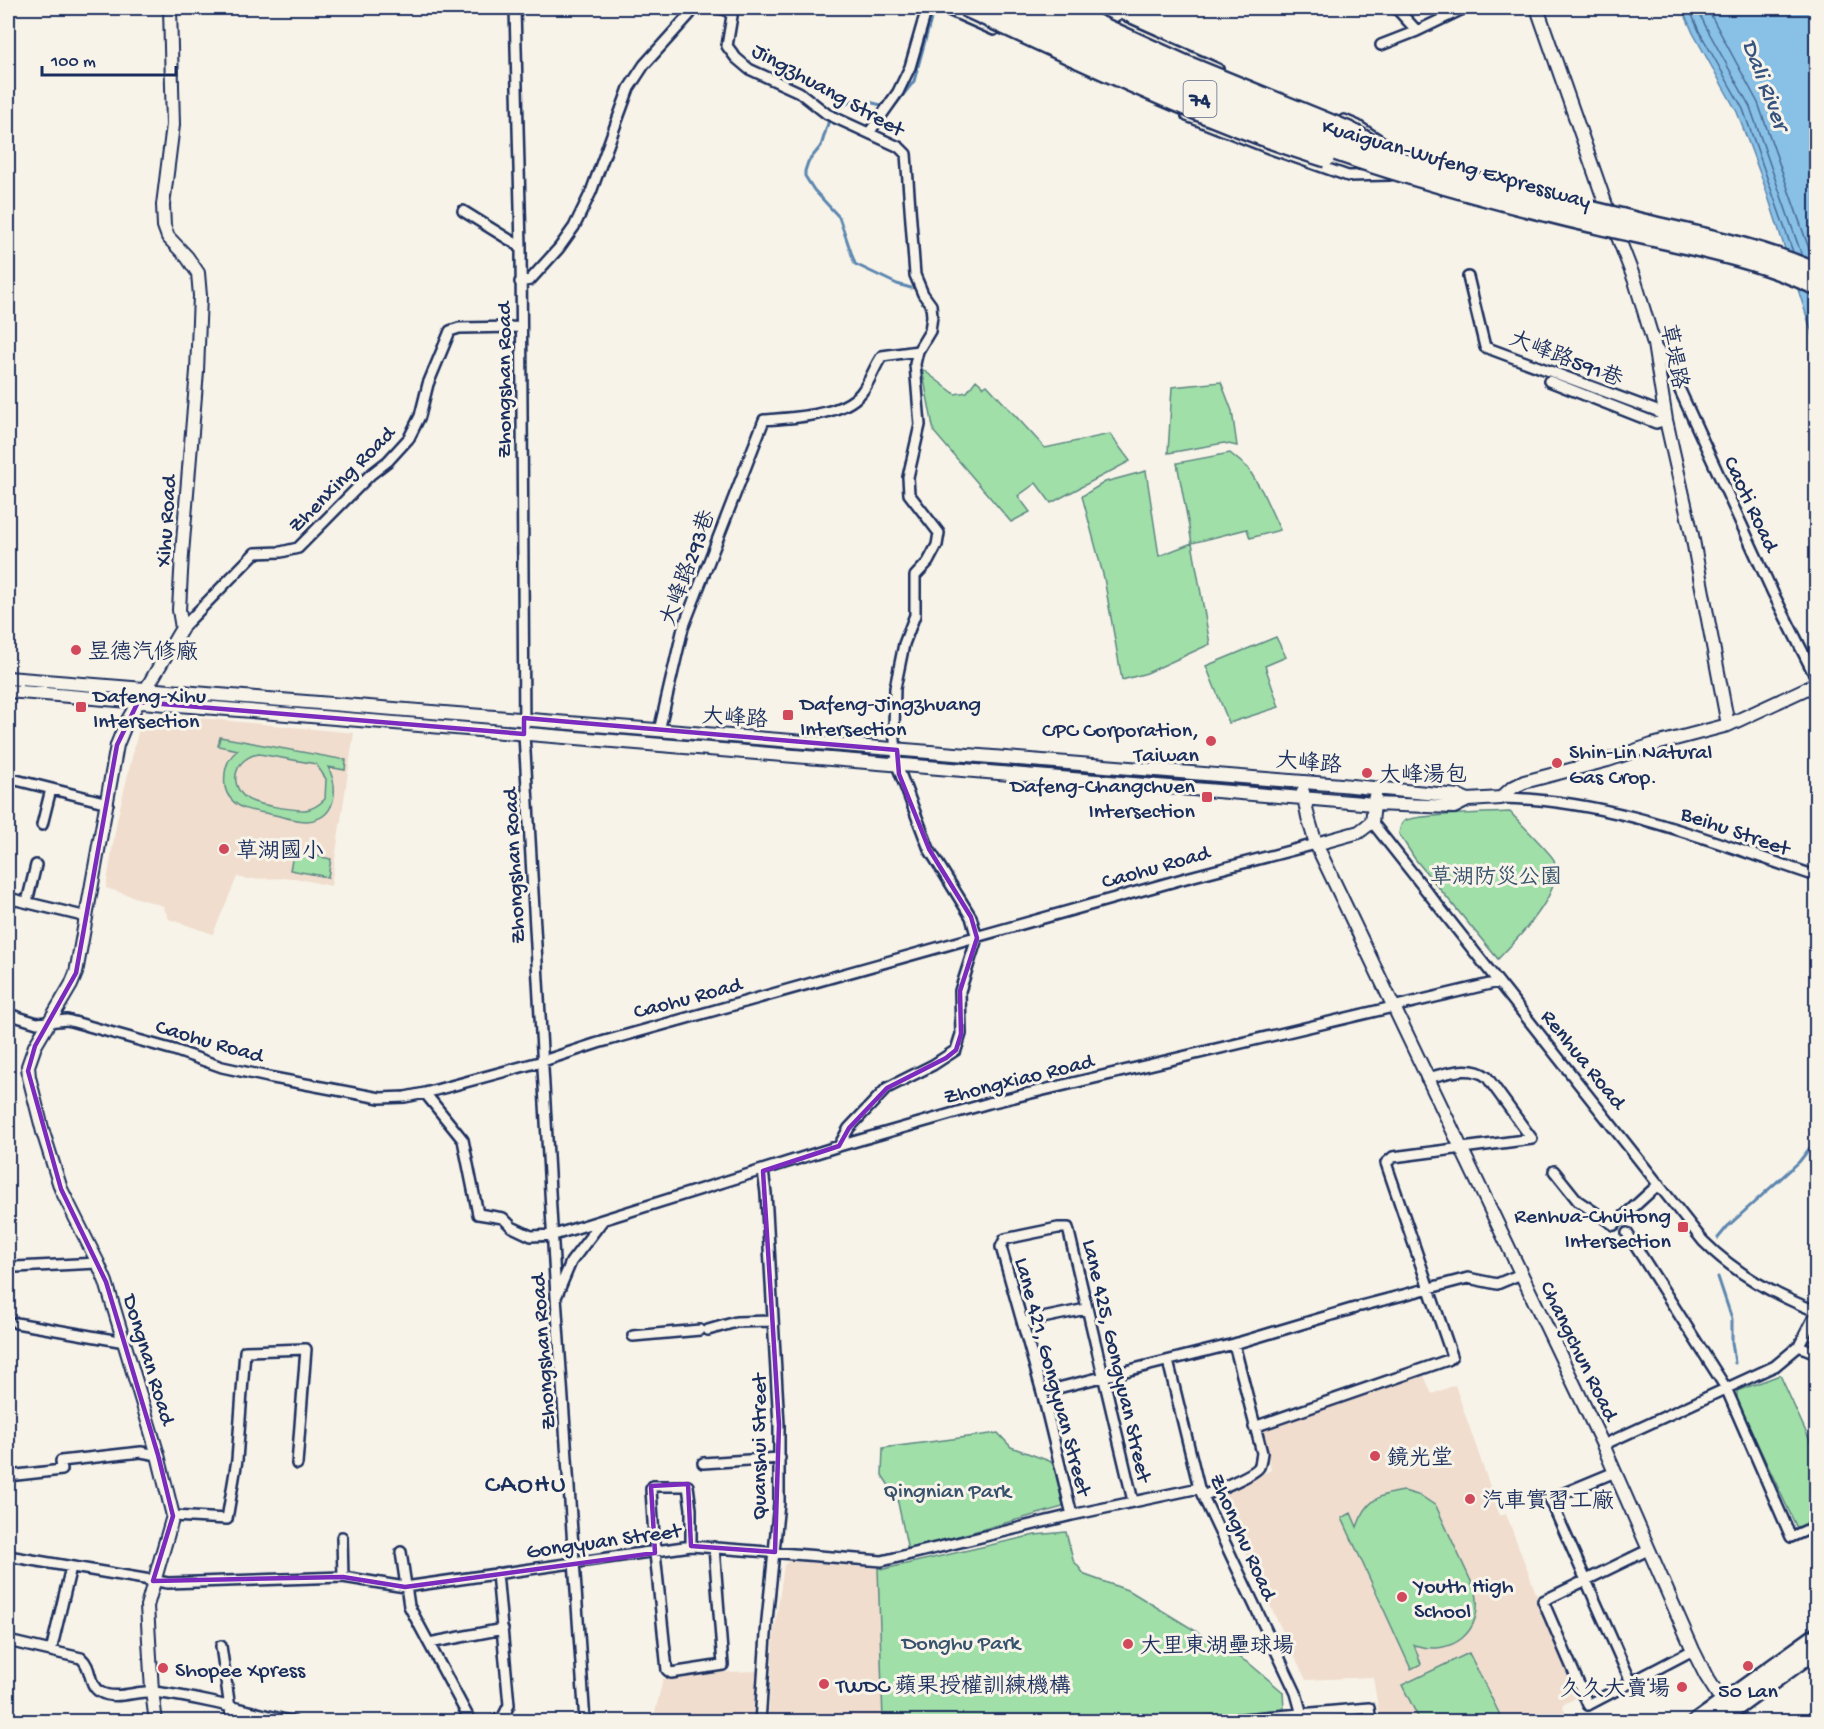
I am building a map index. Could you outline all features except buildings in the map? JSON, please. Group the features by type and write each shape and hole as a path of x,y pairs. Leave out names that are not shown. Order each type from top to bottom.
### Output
{"main road":[{"path":"964,8 1185,106 1274,141 1325,159 1411,170"},
{"name":"Kuaiguan-Wufeng Expressway","path":"997,8 1214,105 1350,158 1489,185 1727,242 1816,271"},
{"name":"Kuaiguan-Wufeng Expressway","path":"1029,8 1294,123 1411,170 1568,219 1725,255 1816,287"},
{"path":"1064,8 1187,64 1349,130 1411,170"},
{"path":"1696,1722 1723,1712 1814,1648"}],"street":[{"name":"Xihu Road","path":"170,8 173,125 163,205 164,226 168,237 187,256 198,273 200,296 197,371 182,554 179,610 182,628"},
{"name":"Zhongshan Road","path":"515,8 521,247 524,734 556,1297 585,1722"},
{"path":"520,282 530,280 559,248 574,227 591,192 629,88 644,65 690,14 692,8"},
{"name":"Jingzhuang Street","path":"717,8 727,10 732,16 727,46 741,63 799,92 827,114 899,147 906,154 915,275 922,294 931,305 932,316 930,331 918,351 915,364 920,425 908,477 909,494 939,533 939,540 928,562 915,576 915,615 904,645 895,688 894,728 897,765 929,849 971,917 977,938"},
{"path":"868,133 898,92 910,67 927,8"},
{"path":"944,8 1202,122 1271,149 1348,176 1390,175"},
{"path":"989,8 1211,108 1284,138 1390,175 1616,232"},
{"path":"1041,8 1296,118 1399,153"},
{"path":"1080,8 1231,75 1358,126 1414,161 1490,183 1608,211"},
{"path":"1396,8 1417,31"},
{"path":"1381,45 1465,8"},
{"name":"草堤路","path":"1537,8 1635,282 1654,344 1666,420 1692,535 1728,725"},
{"path":"1202,122 1231,75"},
{"path":"463,211 521,247"},
{"name":"大峰路591巷","path":"1468,277 1485,347 1657,411 1666,420"},
{"name":"Zhenxing Road","path":"182,628 255,553 288,551 298,548 370,475 398,451 409,438 420,416 428,384 450,331 459,328 521,327"},
{"name":"Caoti Road","path":"1654,344 1666,360 1773,593 1816,678"},
{"name":"大峰路293巷","path":"659,731 683,628 764,420 817,416 861,394 882,356 918,351"},
{"path":"1549,381 1656,423 1666,420"},
{"path":"50,1021 72,985 76,973 117,745 126,723 182,628"},
{"name":"大峰路","path":"8,678 1303,782 1459,796 1468,800"},
{"path":"1468,800 1501,798 1512,788 1524,782 1728,725 1816,684"},
{"name":"大峰路","path":"8,692 1374,804 1454,807 1468,800"},
{"path":"8,778 108,803"},
{"name":"Changchun Road","path":"1303,782 1304,798 1316,844 1603,1445 1648,1550 1723,1712"},
{"path":"42,825 51,789"},
{"path":"1372,822 1375,789"},
{"name":"Beihu Street","path":"1501,798 1533,798 1626,814 1816,876"},
{"name":"Caohu Road","path":"8,1014 38,1023 67,1020 174,1050 222,1067 268,1077 380,1098 405,1097 543,1061 598,1043 1186,878 1359,832 1372,822"},
{"name":"Renhua Road","path":"1372,822 1703,1241 1729,1266 1759,1285 1816,1312"},
{"path":"27,902 36,865"},
{"path":"8,898 87,917"},
{"path":"839,1146 849,1128 887,1088 933,1065 956,1050 961,1034 960,991 977,938"},
{"path":"8,967 8,973"},
{"name":"Zhongxiao Road","path":"554,1235 839,1146 989,1103 1498,982"},
{"name":"Dongnan Road","path":"50,1021 31,1057 28,1077 61,1189 98,1263 158,1455 173,1516"},
{"path":"1254,1427 1448,1360 1452,1356 1386,1162 1393,1157 1532,1139 1487,1077 1480,1071 1469,1070 1426,1077"},
{"path":"425,1093 463,1140 478,1214 503,1218 512,1227 531,1236 554,1235"},
{"name":"Quanshui Street","path":"760,1722 766,1620 779,1503 780,1458 763,1171"},
{"path":"1554,1171 1578,1201 1621,1230 1726,1388 1791,1537 1816,1526"},
{"path":"1621,1230 1659,1184"},
{"path":"556,1297 571,1263 603,1219"},
{"name":"Lane 425, Gongyuan Street","path":"1068,1228 1133,1502"},
{"name":"Lane 421, Gongyuan Street","path":"1068,1228 1005,1239 1001,1247 1042,1392 1072,1515"},
{"path":"8,1265 16,1267 98,1263"},
{"path":"1042,1392 1234,1344 1358,1307 1468,1278 1497,1284 1521,1274"},
{"path":"1023,1322 1086,1309"},
{"path":"1603,1445 1775,1366 1799,1346 1816,1312"},
{"path":"633,1336 704,1330 736,1323 773,1321"},
{"path":"16,1323 124,1342"},
{"name":"Gongyuan Street","path":"8,1556 168,1583 343,1577 405,1587 692,1546 882,1561 1072,1515 1133,1502 1201,1492 1258,1469 1262,1453 1234,1344"},
{"path":"1799,1346 1816,1353"},
{"path":"156,1722 147,1606 173,1516 227,1519 237,1460 245,1351 306,1349 297,1464"},
{"name":"Zhonghu Road","path":"1168,1361 1201,1492 1296,1693 1303,1718"},
{"path":"8,1476 62,1470 61,1461 141,1452 158,1455"},
{"path":"703,1463 780,1458"},
{"path":"1615,1473 1550,1499 1630,1682"},
{"path":"692,1546 692,1509 688,1485 653,1486 651,1489 655,1553 667,1670 671,1673 723,1665 714,1547"},
{"path":"342,1537 343,1577"},
{"path":"1648,1550 1543,1601 1588,1705 1693,1650"},
{"path":"401,1552 409,1606 471,1722"},
{"path":"51,1651 70,1567"},
{"path":"493,1722 503,1717 509,1705 497,1573"},
{"path":"429,1643 503,1629"},
{"path":"8,1641 81,1658 87,1663 93,1687 101,1693 110,1695 152,1691 294,1722"},
{"path":"221,1646 232,1722"},
{"path":"1208,1722 1303,1718 1369,1708 1371,1722"}],"highlighted area":[{"path":"138,702 524,734 524,718 897,750 899,774 929,849 971,917 977,938 960,991 961,1034 956,1050 946,1058 887,1088 849,1128 839,1146 763,1171 779,1425 775,1552 691,1546 688,1484 651,1486 655,1553 405,1587 343,1577 153,1581 173,1516 158,1455 106,1282 61,1189 28,1071 35,1046 76,973 117,745"}],"shaded area":[{"name":"草湖國小","path":"159,714 354,733 331,886 295,878 246,879 237,877 213,934 169,919 163,906 106,888 117,820 141,720"},
{"name":"Youth High School","path":"1423,1373 1432,1394 1455,1385 1500,1516 1506,1514 1576,1698 1562,1705 1569,1721 1380,1721 1373,1677 1306,1680 1217,1495 1271,1470 1263,1432 1265,1427"},
{"path":"789,1561 878,1568 883,1721 768,1722 774,1634 784,1565"},
{"path":"757,1671 752,1721 653,1721 663,1679 704,1673"}],"green space":[{"path":"922,369 955,394 967,392 976,380 984,387 987,385 1045,448 1110,434 1130,461 1051,503 1036,483 1018,496 1030,512 1011,522 934,432"},
{"path":"1221,382 1232,411 1237,446 1224,443 1168,453 1172,387"},
{"path":"1230,453 1248,468 1262,491 1280,530 1250,538 1247,529 1192,543 1177,463"},
{"path":"1146,471 1159,556 1192,543 1210,644 1147,673 1122,680 1104,578 1082,496 1105,482"},
{"path":"1276,637 1286,657 1265,666 1279,707 1229,723 1206,666"},
{"path":"220,737 346,760 345,770 328,767 334,784 334,793 330,809 324,815 307,821 293,819 249,810 235,803 226,790 225,777 226,766 238,750 218,746","holes":["259,754 316,764 326,779 325,799 308,809 284,808 250,801 240,792 237,785 236,778 240,765 251,756"]},
{"name":"草湖防災公園","path":"1510,812 1552,856 1556,872 1547,900 1538,914 1498,959 1415,859 1399,834 1403,822 1411,819 1437,815"},
{"path":"294,851 331,859 328,877 290,870"},
{"path":"1780,1375 1816,1454 1816,1520 1797,1528 1737,1400 1737,1391"},
{"name":"Qingnian Park","path":"998,1433 1011,1447 1055,1463 1063,1507 908,1550 897,1498 882,1475 883,1448"},
{"path":"1404,1491 1421,1496 1436,1506 1476,1592 1477,1606 1470,1630 1462,1638 1441,1647 1428,1648 1414,1645 1421,1664 1411,1669 1342,1518 1351,1513 1357,1527 1364,1511 1374,1500 1387,1494"},
{"name":"Donghu Park","path":"1066,1532 1073,1560 1085,1575 1130,1591 1250,1664 1283,1692 1284,1709 1150,1722 883,1721 878,1568 884,1569 1035,1535"},
{"path":"1469,1653 1503,1721 1420,1721 1402,1685"}],"water":[{"name":"Dali River","path":"1682,8 1811,8 1816,18 1816,345 1764,184 1737,112 1693,33"}],"waterway":[{"path":"911,288 897,284 855,264 839,217 814,190 805,176 805,171 808,162 821,146 829,120 839,108 854,100 893,108 914,81 934,8"},
{"path":"1718,1238 1728,1226 1799,1162 1816,1140"},
{"path":"1718,1277 1732,1319 1735,1363"}],"place":[{"name":"昱德汽修廠","path":"76,650"},
{"name":"Dafeng-Xihu Intersection","path":"81,707"},
{"name":"Dafeng-Jingzhuang Intersection","path":"788,715"},
{"name":"CPC Corporation, Taiwan","path":"1211,741"},
{"name":"Shin-Lin Natural Gas Crop.","path":"1557,763"},
{"name":"大峰湯包","path":"1367,773"},
{"name":"Dafeng-Changchuen Intersection","path":"1207,797"},
{"name":"草湖國小","path":"224,849"},
{"name":"Renhua-Chuitong Intersection","path":"1683,1227"},
{"name":"鏡光堂","path":"1375,1456"},
{"name":"汽車實習工廠","path":"1470,1499"},
{"name":"Youth High School","path":"1402,1597"},
{"name":"大里東湖壘球場","path":"1128,1644"},
{"name":"50 Lan","path":"1748,1666"},
{"name":"Shopee Xpress","path":"163,1668"},
{"name":"TWDC 蘋果授權訓練機構","path":"824,1684"},
{"name":"久久大賣場","path":"1682,1687"}],"district":[{"name":"CAOHU","path":"526,1482"}]}
